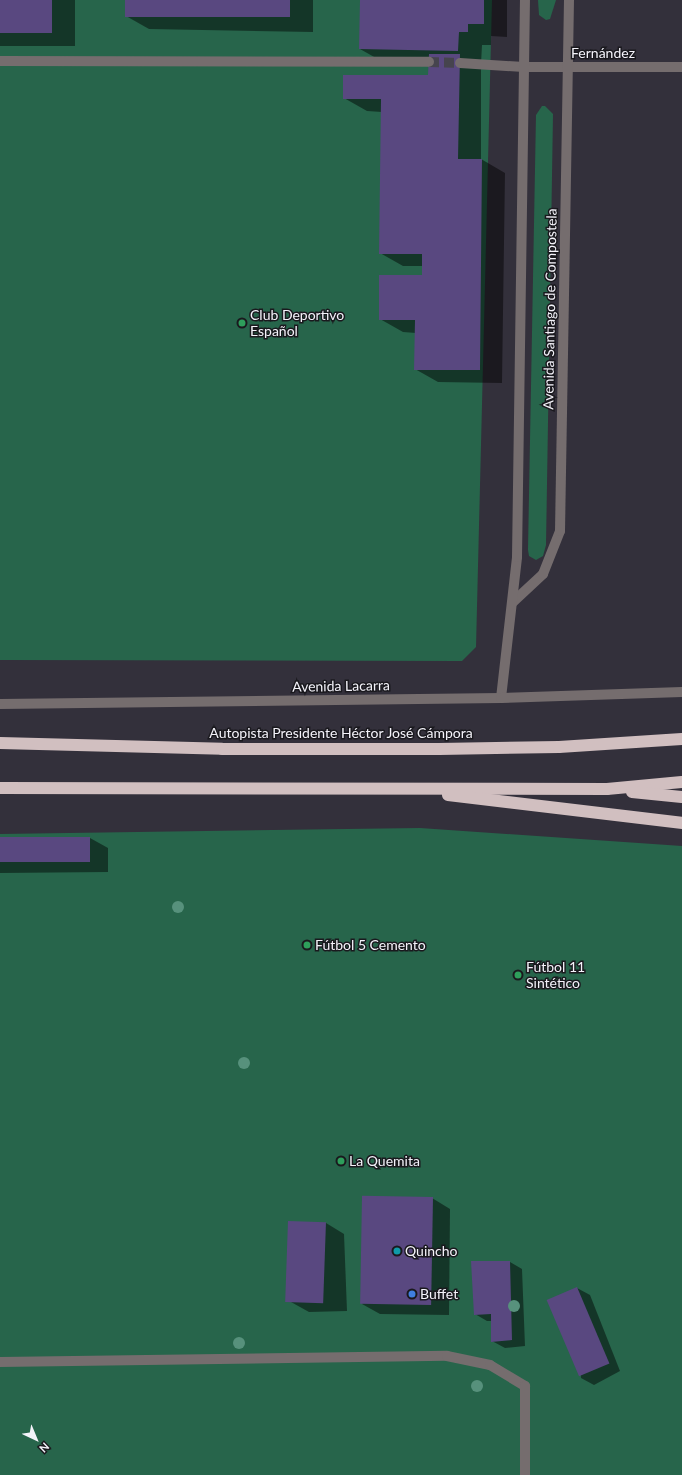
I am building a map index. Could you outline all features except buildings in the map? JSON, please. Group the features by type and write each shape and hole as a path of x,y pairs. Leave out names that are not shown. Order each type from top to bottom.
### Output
{"highway":[{"name":"Autopista Presidente Héctor José Cámpora","path":"0,743 222,749 438,749 559,747 682,739"},
{"path":"0,788 607,789 682,782"},
{"path":"392,788 682,823"},
{"path":"607,789 682,797"}],"street":[{"name":"Avenida Santiago de Compostela","path":"501,698 517,557 525,0"},
{"name":"Avenida Santiago de Compostela","path":"513,602 543,574 560,531 569,0"},
{"path":"0,61 429,62"},
{"name":"Fernández","path":"460,63 524,67 569,66 682,68"},
{"name":"Avenida Lacarra","path":"0,704 501,698 682,692"},
{"path":"0,1362 448,1356 490,1366 525,1386 525,1475"}],"green space":[{"name":"Club Deportivo Español","path":"0,0 492,0 476,647 462,661 0,660"},
{"path":"538,0 556,0 550,19 546,20 539,15"},
{"path":"542,106 545,106 553,114 546,545 543,556 536,560 529,556 528,550 536,115"},
{"name":"La Quemita","path":"420,828 682,846 682,1475 0,1475 0,834"}],"tunnel":[{"path":"429,62 460,63"}],"place":[{"name":"Club Deportivo Español","path":"242,323"},
{"name":"Fútbol 5 Cemento","path":"307,945"},
{"name":"Fútbol 11 Sintético","path":"518,975"},
{"name":"La Quemita","path":"341,1161"},
{"name":"Quincho","path":"397,1251"},
{"name":"Buffet","path":"412,1294"}]}
